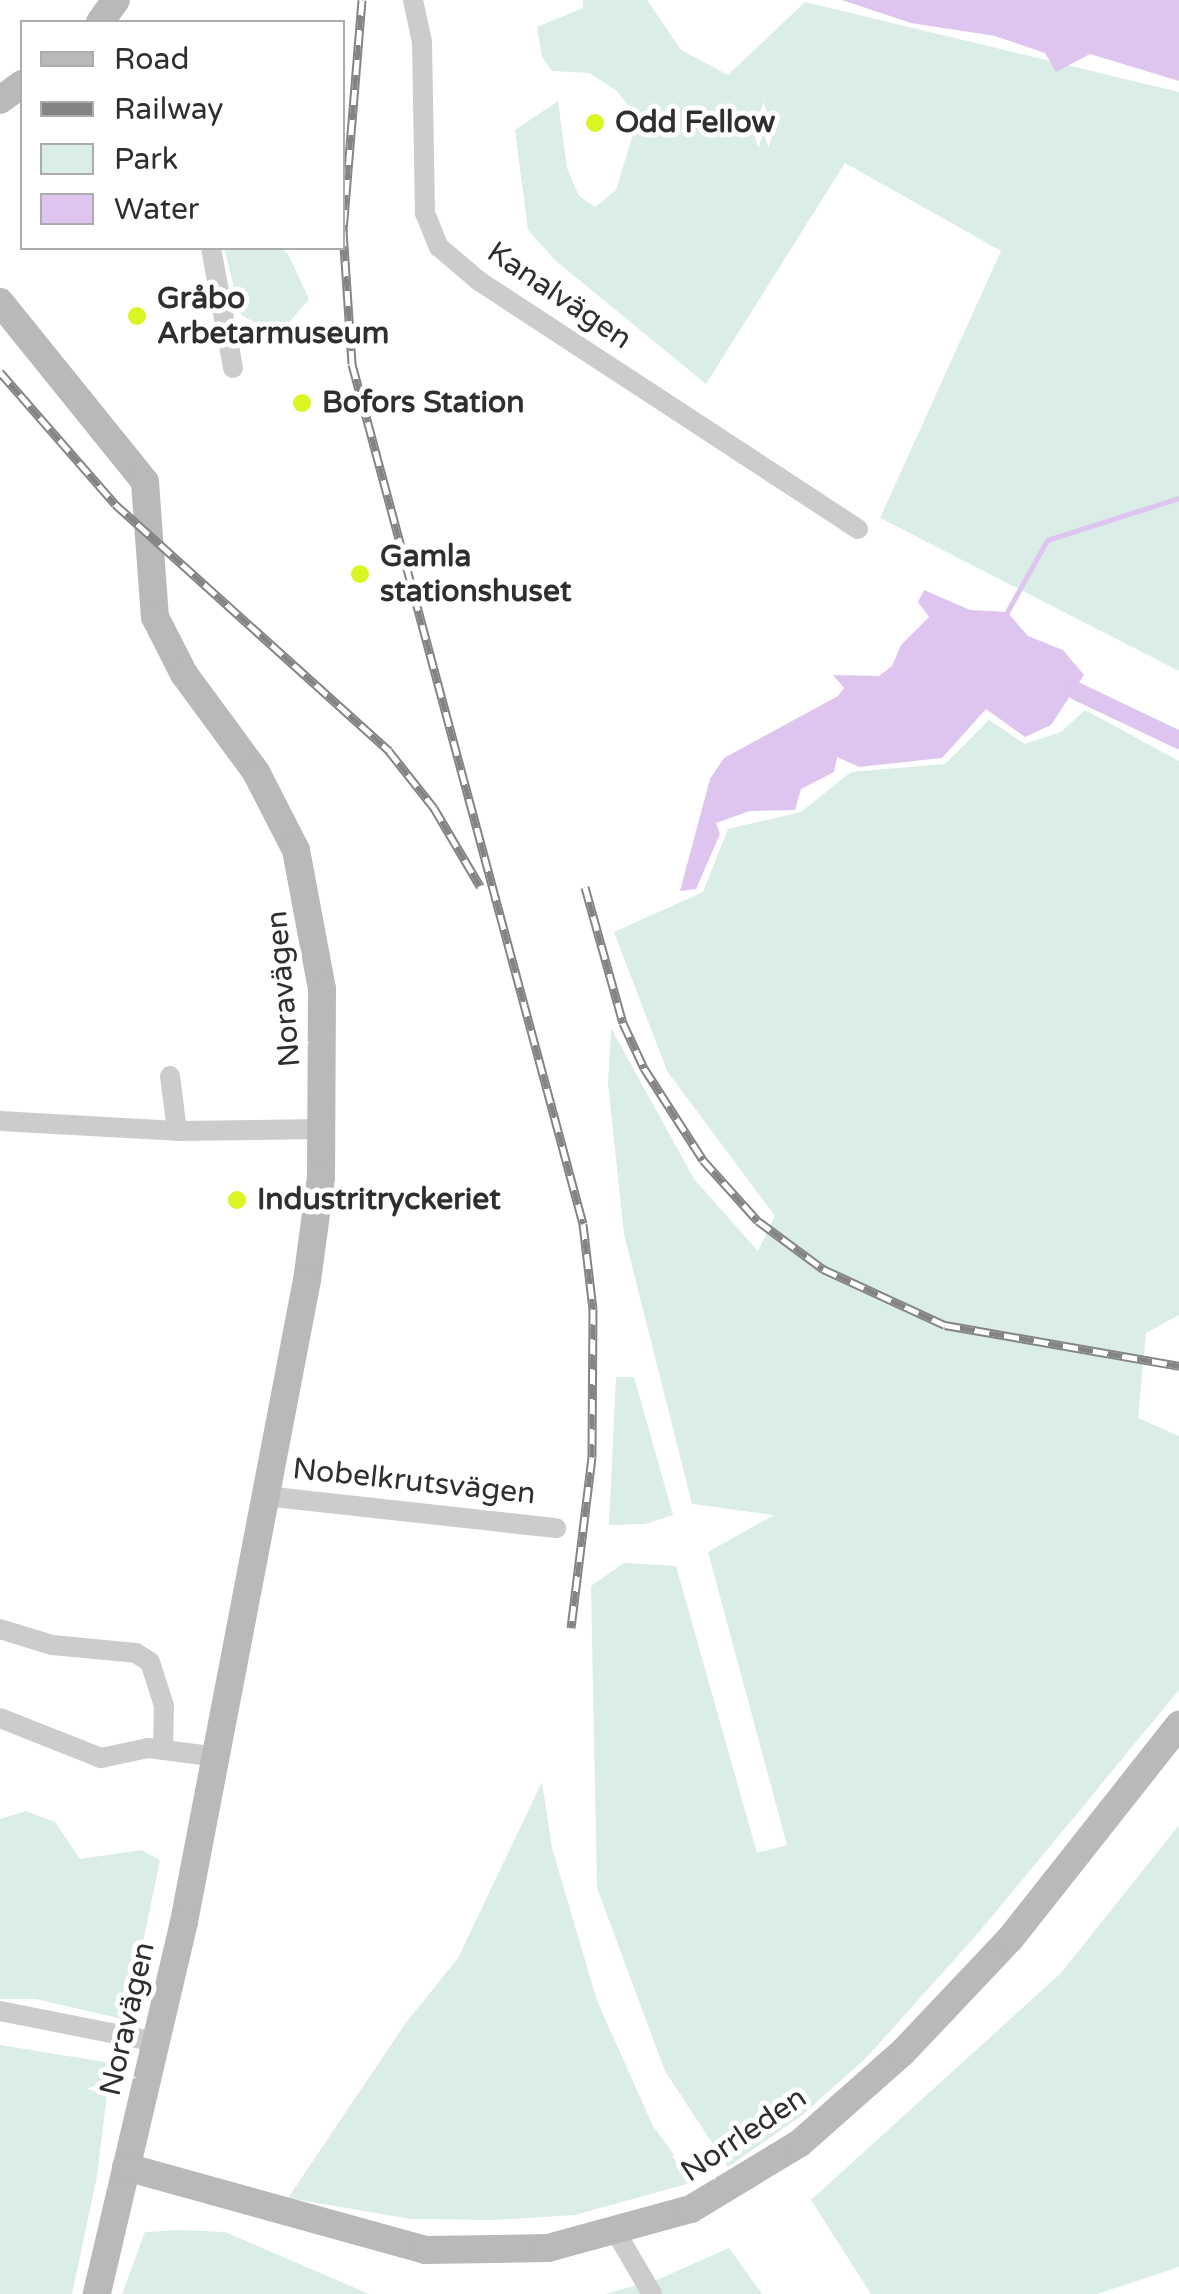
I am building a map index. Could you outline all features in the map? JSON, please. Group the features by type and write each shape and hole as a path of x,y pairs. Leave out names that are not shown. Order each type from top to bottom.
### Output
{"street":[{"name":"Kanalvägen","path":"413,0 422,42 425,213 440,247 479,281 858,529"},
{"path":"211,250 233,368"},
{"name":"Noravägen","path":"0,302 145,482 151,508 149,591 164,640 256,772 296,850 322,989 323,1130 307,1280 218,1757 96,2294"},
{"path":"170,1076 176,1131"},
{"path":"0,1121 176,1131 323,1130"},
{"name":"Nobelkrutsvägen","path":"265,1496 556,1528"},
{"path":"0,1629 52,1645 136,1653 150,1662 164,1706 163,1748"},
{"path":"0,1718 102,1758 163,1748 218,1757"},
{"name":"Norrleden","path":"126,2167 425,2250 529,2250 617,2234 721,2195 800,2142 874,2079 1010,1939 1179,1725"},
{"path":"0,2010 156,2042"},
{"path":"617,2234 652,2294"}],"green space":[{"path":"583,0 647,0 681,50 728,75 805,2 1179,92 1179,671 880,518 1001,251 845,163 706,384 556,261 528,230 515,130 558,101 567,168 579,196 595,207 616,190 638,118 617,91 589,73 552,71 542,57 537,27 583,8"},
{"path":"225,250 283,250 309,299 284,328 267,329 241,315"},
{"path":"1085,710 1179,761 1179,1315 1146,1333 1138,1418 1179,1436 1179,1690 980,1931 867,2057 801,2116 728,2167 665,2071 597,1888 591,1586 624,1563 676,1566 757,1853 787,1845 708,1552 774,1515 692,1504 624,1234 608,1084 611,1028 694,1179 758,1251 775,1216 667,1071 614,932 703,892 728,829 801,812 851,772 945,764 989,720 1025,744 1061,732"},
{"path":"616,1377 634,1377 673,1515 645,1524 609,1525"},
{"path":"542,1782 552,1848 597,2001 653,2126 694,2182 575,2215 495,2220 411,2219 288,2198 405,2024 458,1958"},
{"path":"26,1811 55,1822 80,1859 141,1850 160,1860 127,2020 36,1999 0,1999 0,1819"},
{"path":"1179,1825 1179,2267 1097,2294 871,2294 811,2200 1061,1973"},
{"path":"0,2045 111,2063 97,2176 72,2294 0,2294"},
{"path":"145,2232 225,2232 369,2294 122,2294"},
{"path":"729,2248 762,2294 605,2294 659,2279"}],"water":[{"path":"842,0 1179,0 1179,81 1090,54 1056,72 1045,53 995,36 911,23"},
{"path":"924,590 970,610 1007,612 1028,636 1063,650 1084,675 1051,725 1025,737 986,709 942,758 859,767 837,757 834,772 801,789 795,810 750,811 716,823 720,834 696,889 680,891 710,779 724,758 838,696 844,688 833,675 879,676 892,666 901,645 929,617 918,602"}],"waterway":[{"path":"1007,612 1047,540 1179,498"},
{"path":"1076,691 1179,740"}],"railway":[{"path":"345,207 362,0"},
{"path":"344,250 352,364 583,1224 593,1309 592,1457 571,1628"},
{"path":"0,372 115,504 389,751 434,808 480,886"},
{"path":"585,887 623,1023 644,1068 703,1160 758,1221 823,1269 945,1325 1179,1366"}],"place":[{"name":"Odd Fellow","path":"595,123"},
{"name":"Gråbo Arbetarmuseum","path":"137,316"},
{"name":"Bofors Station","path":"302,403"},
{"name":"Gamla stationshuset","path":"360,574"},
{"name":"Industritryckeriet","path":"237,1200"}]}
